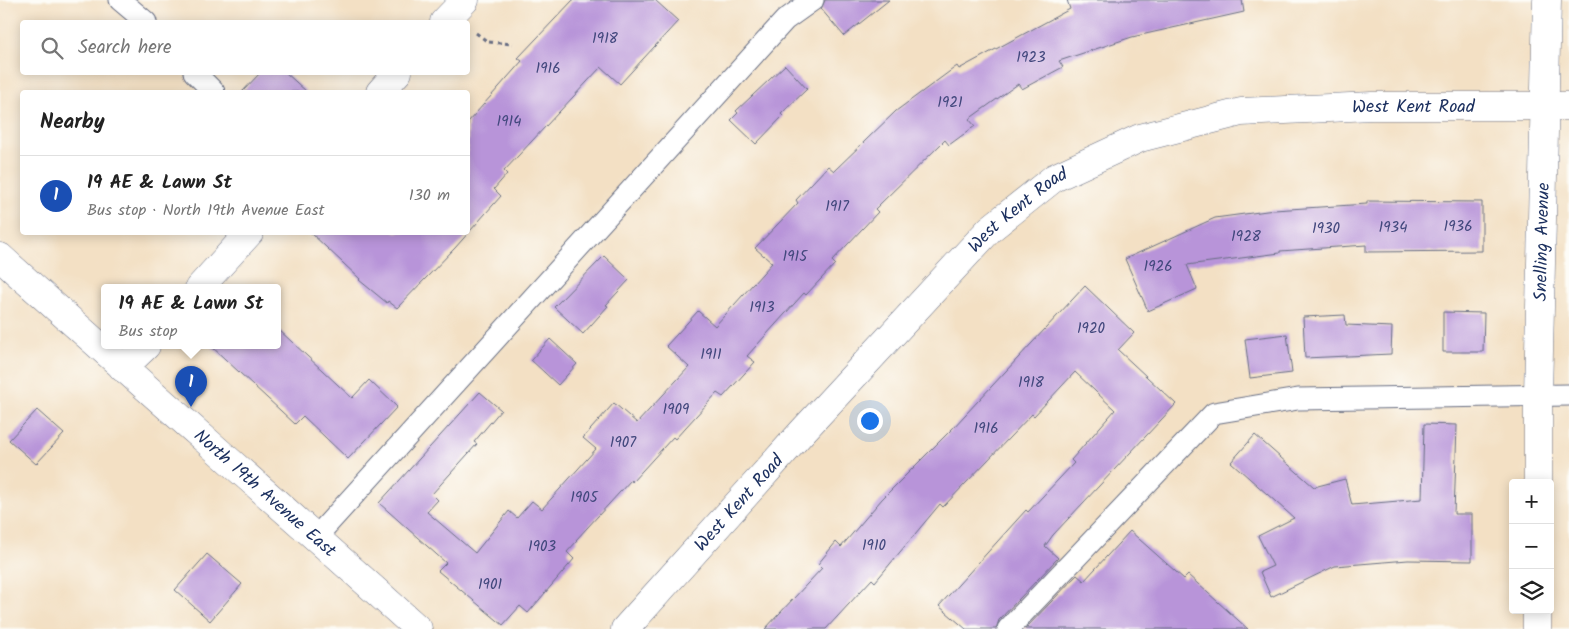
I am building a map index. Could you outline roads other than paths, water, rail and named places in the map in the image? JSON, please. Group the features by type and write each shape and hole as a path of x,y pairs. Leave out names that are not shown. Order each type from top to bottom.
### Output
{"street":[{"path":"446,20 465,0"},
{"name":"Snelling Avenue","path":"1538,479 1538,395 1557,106 1547,0"},
{"path":"382,90 395,75"},
{"name":"West Kent Road","path":"625,629 789,447 990,229 1054,178 1140,138 1241,112 1372,106 1557,106"},
{"path":"203,284 247,235"},
{"name":"North 19th Avenue East","path":"0,257 101,348"},
{"name":"North 19th Avenue East","path":"102,349 316,536 418,629"},
{"path":"123,368 143,349"},
{"path":"1537,614 1537,629"}],"lane":[{"path":"120,0 144,20"},
{"path":"316,536 785,20 813,0"},
{"path":"197,75 212,90"},
{"path":"1008,629 1214,413 1298,399 1569,395"}],"place":[{"name":"19 AE & Lawn St","path":"191,407"}]}
